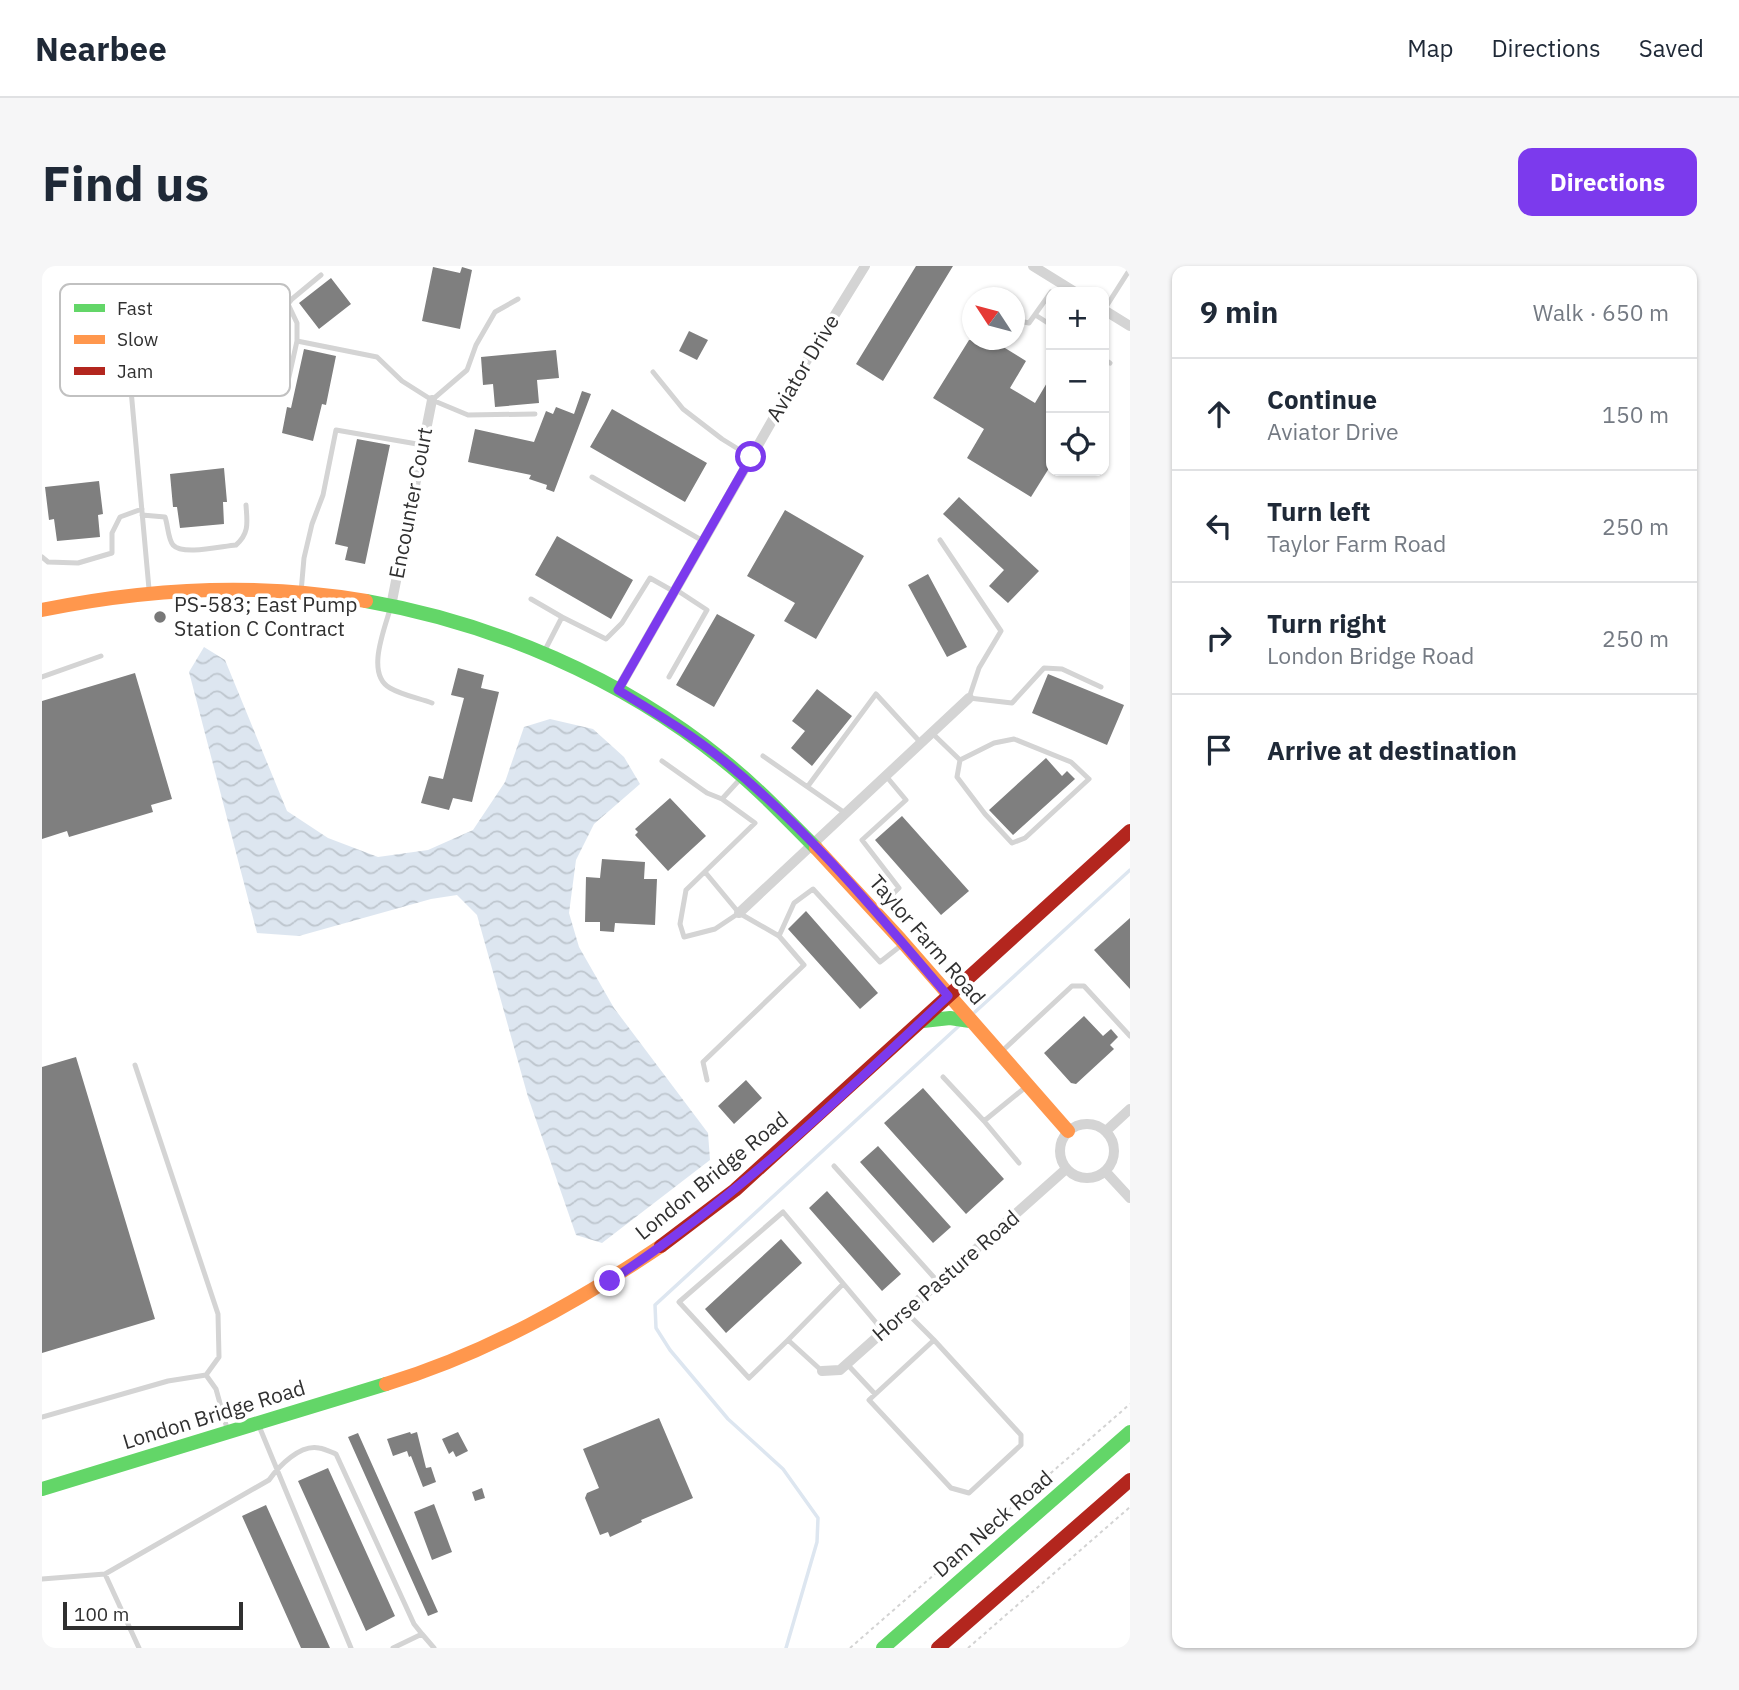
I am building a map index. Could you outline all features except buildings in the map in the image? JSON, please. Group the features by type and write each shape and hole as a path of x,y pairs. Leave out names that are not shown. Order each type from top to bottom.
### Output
{"street":[{"name":"Aviator Drive","path":"618,690 804,365 865,266"},
{"path":"1033,266 1066,287"},
{"path":"1109,313 1130,326"},
{"name":"Encounter Court","path":"391,606 432,400"},
{"name":"Taylor Farm Road","path":"42,610 149,593 246,588 301,592 391,606 461,622 544,653 618,690 686,733 742,777 812,844 875,911 1068,1131"},
{"path":"739,913 969,698"},
{"name":"London Bridge Road","path":"42,1489 391,1383 454,1360 540,1321 610,1281 685,1230 735,1190 1130,831"},
{"path":"921,1021 940,1018 970,1021"},
{"path":"1106,1131 1130,1109"},
{"path":"1091,1124 1106,1131 1111,1138 1114,1156 1105,1171 1090,1178 1081,1178 1066,1169 1059,1154 1063,1138 1068,1131 1075,1126 1091,1124"},
{"name":"Horse Pasture Road","path":"822,1371 840,1370 1066,1169"},
{"path":"1105,1171 1130,1198"},
{"name":"Dam Neck Road","path":"883,1648 1130,1432"},
{"path":"938,1648 1130,1480"}],"lane":[{"path":"1109,302 1130,269"},
{"path":"290,302 321,275"},
{"path":"1054,287 1058,282"},
{"path":"432,400 467,370 476,345 495,312 518,299"},
{"path":"1025,322 1029,323 1037,316 1046,301"},
{"path":"290,308 297,323 297,341 290,372"},
{"path":"1037,316 1046,322"},
{"path":"297,341 377,357 402,381 432,400 468,415 535,414"},
{"path":"653,372 683,409 751,457"},
{"path":"132,396 149,593"},
{"path":"301,592 304,558 312,524 323,495 337,430 423,445"},
{"path":"592,477 702,541"},
{"path":"42,557 48,562 78,563 112,554 112,533 120,517 142,512 165,517 175,548 185,551 236,545 242,540 248,527 246,505"},
{"path":"940,540 1002,631 979,668 969,698 1012,703 1044,668 1062,669 1101,687"},
{"path":"531,599 606,639 613,635 622,623 650,578 674,590 707,610 669,677"},
{"path":"391,606 376,667 379,680 389,688 432,703"},
{"path":"544,653 562,617"},
{"path":"42,677 102,656"},
{"path":"808,786 876,694 921,743"},
{"path":"932,733 960,760"},
{"path":"1014,739 1071,762 1089,779 1025,838 1012,843 985,814 957,777 960,760 994,743 1014,739"},
{"path":"763,756 845,813"},
{"path":"662,761 706,793 722,799 755,823 686,890 680,925 684,937 715,929 739,913"},
{"path":"875,911 899,888 862,840 906,800 886,776"},
{"path":"722,799 742,777"},
{"path":"705,872 739,913 779,936 804,965 703,1062 707,1080"},
{"path":"779,936 794,902 813,889 880,962 903,944"},
{"path":"998,1054 1072,986 1084,986 1130,1036"},
{"path":"42,1417 168,1381 206,1376 219,1357 218,1314 135,1065"},
{"path":"943,1077 1018,1163"},
{"path":"984,1121 1027,1086"},
{"path":"834,1166 939,1283"},
{"path":"843,1284 749,1378 679,1302 783,1212 884,1332"},
{"path":"906,1312 934,1340 1021,1435 1021,1446 969,1493 951,1488 869,1400 934,1340"},
{"path":"788,1340 822,1371"},
{"path":"846,1363 875,1394"},
{"path":"206,1376 216,1389 228,1432"},
{"path":"258,1423 351,1648"},
{"path":"42,1579 105,1574 269,1480 277,1469 298,1452 317,1447 336,1454 414,1625 434,1648"},
{"path":"105,1574 139,1648"},
{"path":"393,1648 422,1634"}],"path":[{"path":"850,1648 1130,1404"},
{"path":"968,1648 1130,1507"}],"water":[{"path":"204,647 225,660 287,811 328,838 378,857 428,850 473,830 505,782 524,727 550,719 593,729 624,757 640,784 594,824 576,860 569,913 579,947 614,1008 708,1133 710,1160 602,1243 576,1235 528,1097 477,915 457,895 431,899 299,936 257,933 189,672"}],"waterway":[{"path":"975,1012 1130,870"},
{"path":"786,1648 817,1542 818,1518 783,1469 728,1419 670,1350 656,1328 655,1305 961,1024"}],"traffic: fast":[{"path":"366,601 414,611 508,639 599,679 684,731 723,760 759,791 816,848"},
{"path":"923,1021 950,1018 970,1021"},
{"path":"42,1489 386,1384"},
{"path":"883,1648 1130,1432"}],"traffic: slow":[{"path":"42,610 163,592 204,590 285,591 366,601"},
{"path":"816,848 900,939 1068,1131"},
{"path":"386,1384 459,1358 529,1325 661,1246"}],"traffic: jam":[{"path":"661,1246 735,1190 1130,831"},
{"path":"938,1648 1130,1480"}],"place":[{"name":"PS-583; East Pump Station C Contract","path":"160,617"}],"route":[{"path":"610,1281 685,1230 735,1190 948,996 862,896 767,800 724,761 686,733 618,690 751,457"}]}
